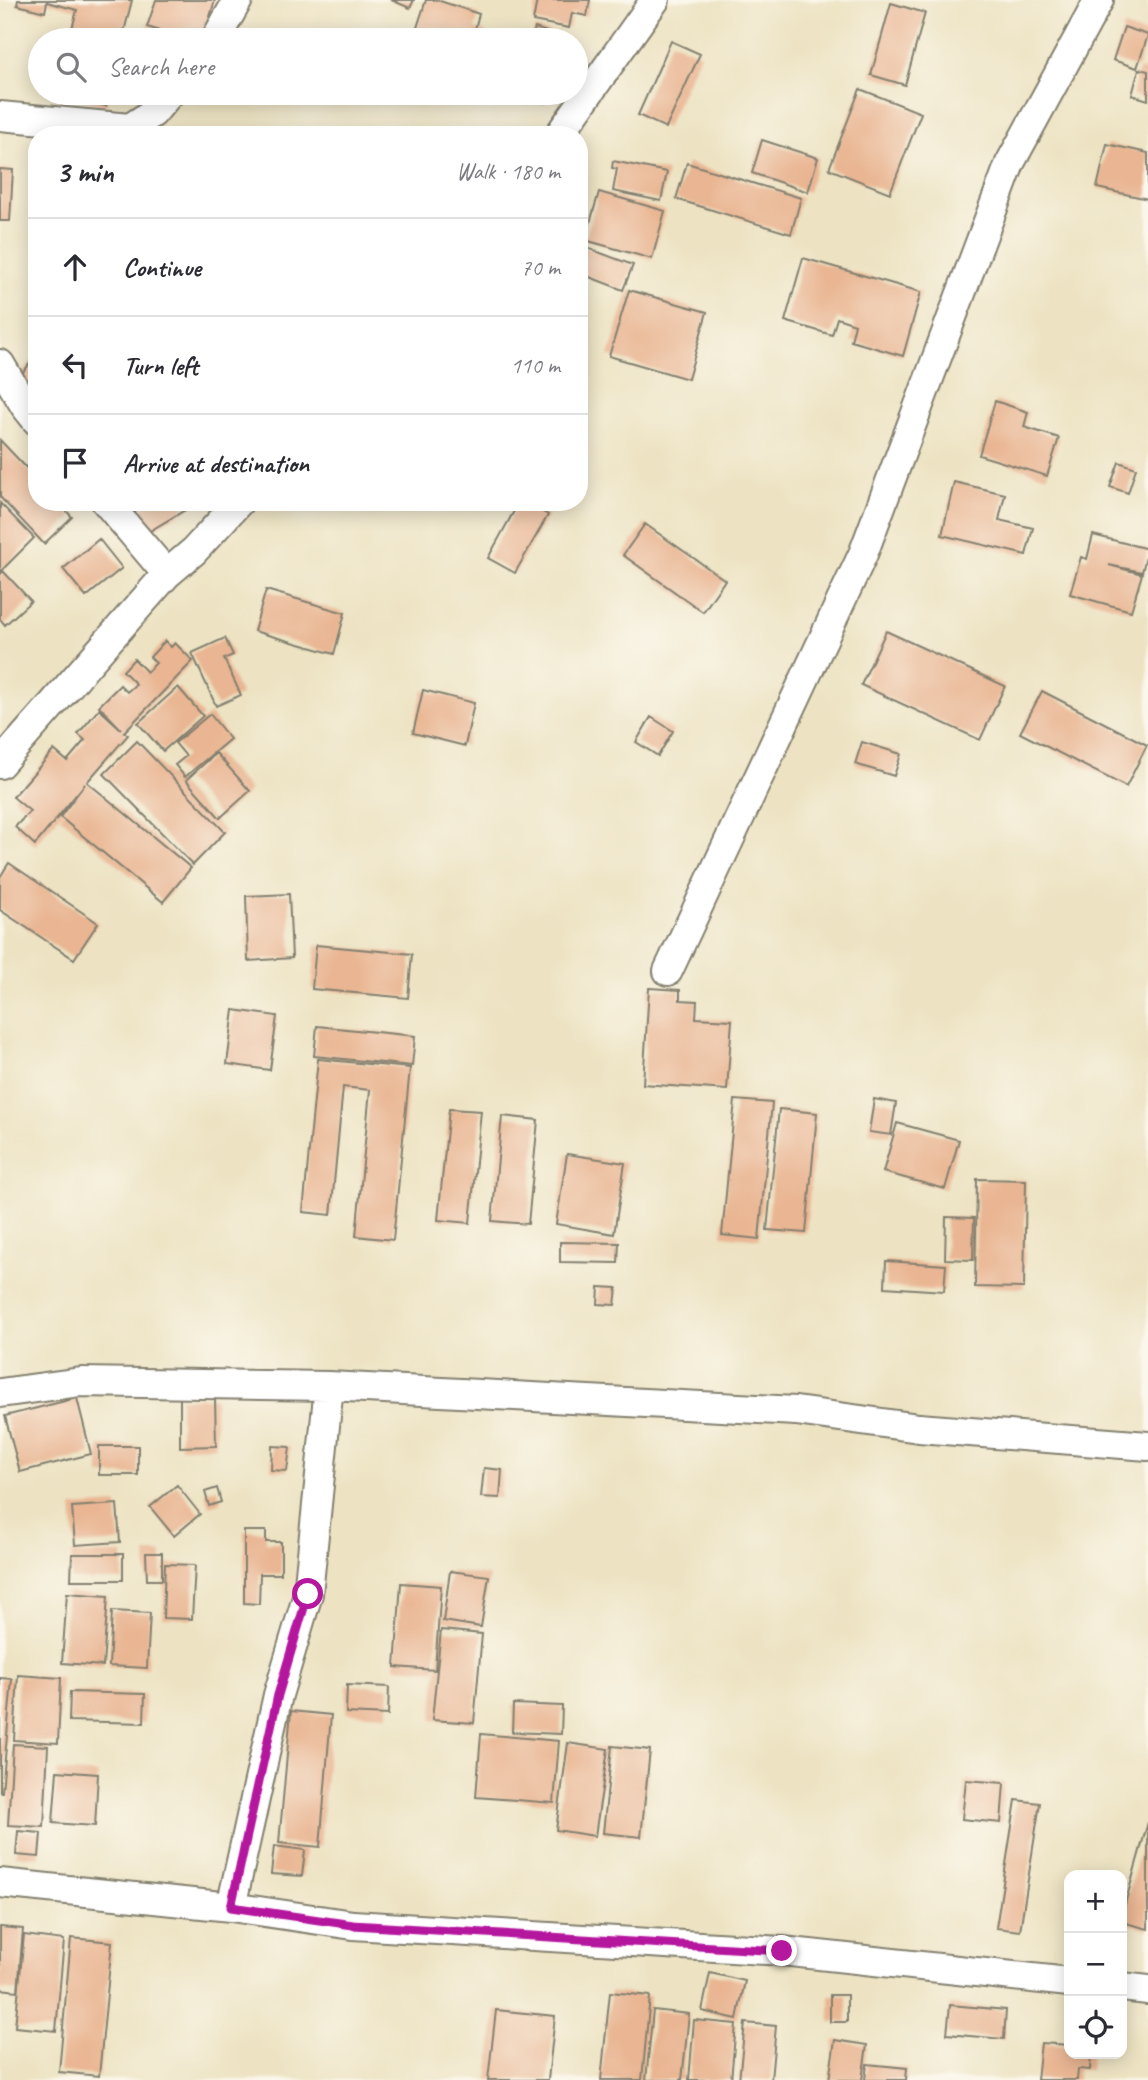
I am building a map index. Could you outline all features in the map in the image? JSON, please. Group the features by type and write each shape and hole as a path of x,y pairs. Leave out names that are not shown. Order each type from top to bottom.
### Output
{"street":[{"path":"222,28 238,0"},
{"path":"588,94 655,0"},
{"path":"668,971 863,554 1010,163 1099,0"},
{"path":"133,126 160,105"},
{"path":"565,126 580,105"},
{"path":"0,116 108,126"},
{"path":"0,364 28,410"},
{"path":"114,511 167,574"},
{"path":"0,764 167,574 194,551 231,511"},
{"path":"0,1393 81,1382 329,1387 796,1411 919,1428 1148,1446"},
{"path":"231,1907 278,1695 308,1594 329,1387"},
{"path":"0,1883 231,1907 353,1925 782,1951 1064,1981"},
{"path":"1127,1988 1148,1990"}],"building":[{"path":"18,0 132,0 125,28 72,28 77,10 47,2 45,12 17,5"},
{"path":"156,0 215,0 207,28 147,27"},
{"path":"391,0 414,0 410,8"},
{"path":"426,0 437,0 479,14 475,28 417,28"},
{"path":"537,0 590,0 587,16 572,13 569,28 533,21"},
{"path":"891,3 925,13 905,85 871,75"},
{"path":"1124,27 1148,35 1137,68 1113,60"},
{"path":"671,41 700,54 666,128 638,115"},
{"path":"1139,69 1148,71 1148,100 1132,95"},
{"path":"860,89 921,113 890,193 829,169"},
{"path":"762,140 818,158 808,192 752,173"},
{"path":"1107,144 1148,153 1148,199 1097,188"},
{"path":"613,161 667,172 661,201 613,191 617,169 612,168"},
{"path":"687,163 801,198 791,234 676,199"},
{"path":"0,169 13,170 10,221 0,221"},
{"path":"599,192 665,211 652,259 588,241 588,230"},
{"path":"588,248 633,265 623,290 588,276"},
{"path":"803,258 921,292 903,356 851,341 855,324 837,318 832,335 785,321"},
{"path":"629,290 707,312 688,379 609,356"},
{"path":"28,366 28,387 18,379"},
{"path":"995,401 1028,412 1024,427 1059,438 1047,476 979,455"},
{"path":"0,440 28,470 28,511 66,511 72,517 44,544 0,497"},
{"path":"1119,462 1136,468 1128,493 1110,487"},
{"path":"954,482 1005,494 999,520 1033,528 1026,555 942,535"},
{"path":"0,503 34,538 0,572"},
{"path":"136,511 183,511 143,535 131,514"},
{"path":"514,511 541,511 548,515 515,573 488,558"},
{"path":"645,524 725,580 703,612 623,555"},
{"path":"1093,535 1148,549 1142,572 1109,565 1142,574 1131,611 1070,594 1081,557 1087,559"},
{"path":"99,539 122,568 86,597 63,569"},
{"path":"3,571 31,601 5,625 0,619 0,575"},
{"path":"266,590 345,613 334,654 254,631"},
{"path":"886,631 1005,686 980,740 861,685"},
{"path":"225,638 233,655 224,659 241,695 216,706 192,653"},
{"path":"165,641 171,647 175,643 193,661 124,732 128,735 87,782 191,868 163,902 60,817 85,784 35,845 15,827 30,811 13,797 54,750 67,761 85,740 78,734 99,709 121,729 99,706 120,685 127,692 136,684 123,671 134,659 147,672 156,663 150,657"},
{"path":"178,687 203,716 163,751 138,723"},
{"path":"423,690 474,703 465,746 413,733"},
{"path":"1042,691 1147,745 1126,787 1020,733"},
{"path":"210,714 230,739 185,777 175,765 186,756 175,743"},
{"path":"651,717 673,731 658,756 636,742"},
{"path":"137,741 225,832 193,865 104,774"},
{"path":"862,742 901,754 894,776 855,764"},
{"path":"216,753 250,791 220,818 186,780"},
{"path":"9,863 98,923 74,959 0,910 0,877"},
{"path":"289,894 292,958 248,961 246,896"},
{"path":"316,945 412,954 408,998 312,989"},
{"path":"649,988 680,990 680,1000 697,1001 696,1018 732,1020 727,1090 643,1084"},
{"path":"234,1010 277,1016 270,1070 227,1064"},
{"path":"317,1026 415,1036 412,1066 314,1056"},
{"path":"318,1059 410,1068 393,1240 356,1236 370,1090 343,1087 331,1215 303,1212"},
{"path":"874,1099 896,1103 891,1135 869,1132"},
{"path":"735,1100 772,1103 759,1239 722,1235"},
{"path":"449,1109 481,1111 470,1223 438,1220"},
{"path":"779,1109 817,1113 806,1233 767,1230"},
{"path":"502,1116 538,1120 528,1224 492,1221"},
{"path":"897,1123 959,1140 945,1189 883,1172"},
{"path":"567,1154 625,1163 614,1234 556,1224"},
{"path":"977,1179 1026,1180 1024,1288 975,1287"},
{"path":"946,1217 974,1218 973,1260 945,1259"},
{"path":"560,1242 619,1243 618,1263 560,1262"},
{"path":"886,1261 946,1265 944,1291 885,1287"},
{"path":"599,1287 617,1288 615,1305 598,1304"},
{"path":"215,1397 216,1446 180,1447 180,1398"},
{"path":"77,1398 91,1454 20,1472 5,1416"},
{"path":"99,1446 138,1446 138,1475 99,1475"},
{"path":"272,1446 290,1447 287,1471 271,1470"},
{"path":"484,1468 502,1470 500,1498 481,1497"},
{"path":"177,1485 200,1514 174,1536 150,1507"},
{"path":"217,1488 221,1502 209,1506 205,1492"},
{"path":"117,1504 120,1542 75,1545 72,1507"},
{"path":"244,1531 266,1531 266,1542 281,1542 281,1574 260,1574 259,1604 244,1603"},
{"path":"146,1553 162,1553 162,1580 147,1580"},
{"path":"72,1554 123,1554 123,1580 71,1580"},
{"path":"165,1564 195,1565 192,1619 163,1618"},
{"path":"450,1571 489,1576 481,1627 443,1621"},
{"path":"401,1583 441,1586 435,1670 395,1667"},
{"path":"67,1593 108,1596 103,1666 62,1663"},
{"path":"112,1611 150,1613 147,1668 109,1666"},
{"path":"441,1630 482,1634 474,1723 432,1720"},
{"path":"18,1675 61,1678 58,1743 14,1740"},
{"path":"0,1678 12,1679 2,1792 0,1792"},
{"path":"347,1685 389,1687 388,1715 346,1713"},
{"path":"70,1692 145,1694 144,1723 69,1721"},
{"path":"513,1704 562,1706 561,1734 512,1732"},
{"path":"291,1711 331,1715 320,1847 279,1843"},
{"path":"481,1734 559,1741 554,1803 476,1797"},
{"path":"568,1743 608,1749 595,1836 556,1830"},
{"path":"13,1744 48,1746 44,1827 8,1825"},
{"path":"612,1746 650,1750 641,1837 603,1833"},
{"path":"57,1771 98,1774 95,1826 53,1823"},
{"path":"966,1780 1004,1783 1001,1823 962,1819"},
{"path":"1016,1800 1040,1803 1020,1931 996,1928"},
{"path":"1148,1822 1148,1929 1127,1923 1127,1897"},
{"path":"18,1831 41,1833 39,1857 16,1855"},
{"path":"274,1846 305,1850 302,1876 271,1874"},
{"path":"0,1927 23,1929 18,1991 0,1989"},
{"path":"24,1935 64,1940 56,2031 15,2027"},
{"path":"71,1938 112,1942 99,2076 59,2072"},
{"path":"710,1973 745,1981 737,2019 702,2011"},
{"path":"610,1992 650,1996 642,2080 601,2080"},
{"path":"830,1995 847,1995 847,2022 830,2022"},
{"path":"950,2005 1006,2010 1004,2039 947,2034"},
{"path":"496,2010 555,2016 548,2080 488,2080"},
{"path":"653,2010 689,2014 682,2080 646,2080"},
{"path":"694,2020 736,2024 731,2080 689,2080"},
{"path":"745,2023 776,2026 771,2080 739,2080"},
{"path":"835,2040 867,2045 862,2080 829,2080"},
{"path":"1041,2043 1064,2045 1064,2059 1091,2059 1090,2070 1078,2069 1077,2080 1037,2080"},
{"path":"867,2064 907,2068 906,2080 865,2080"}],"route":[{"path":"308,1594 278,1695 231,1907 353,1925 782,1951"}]}
